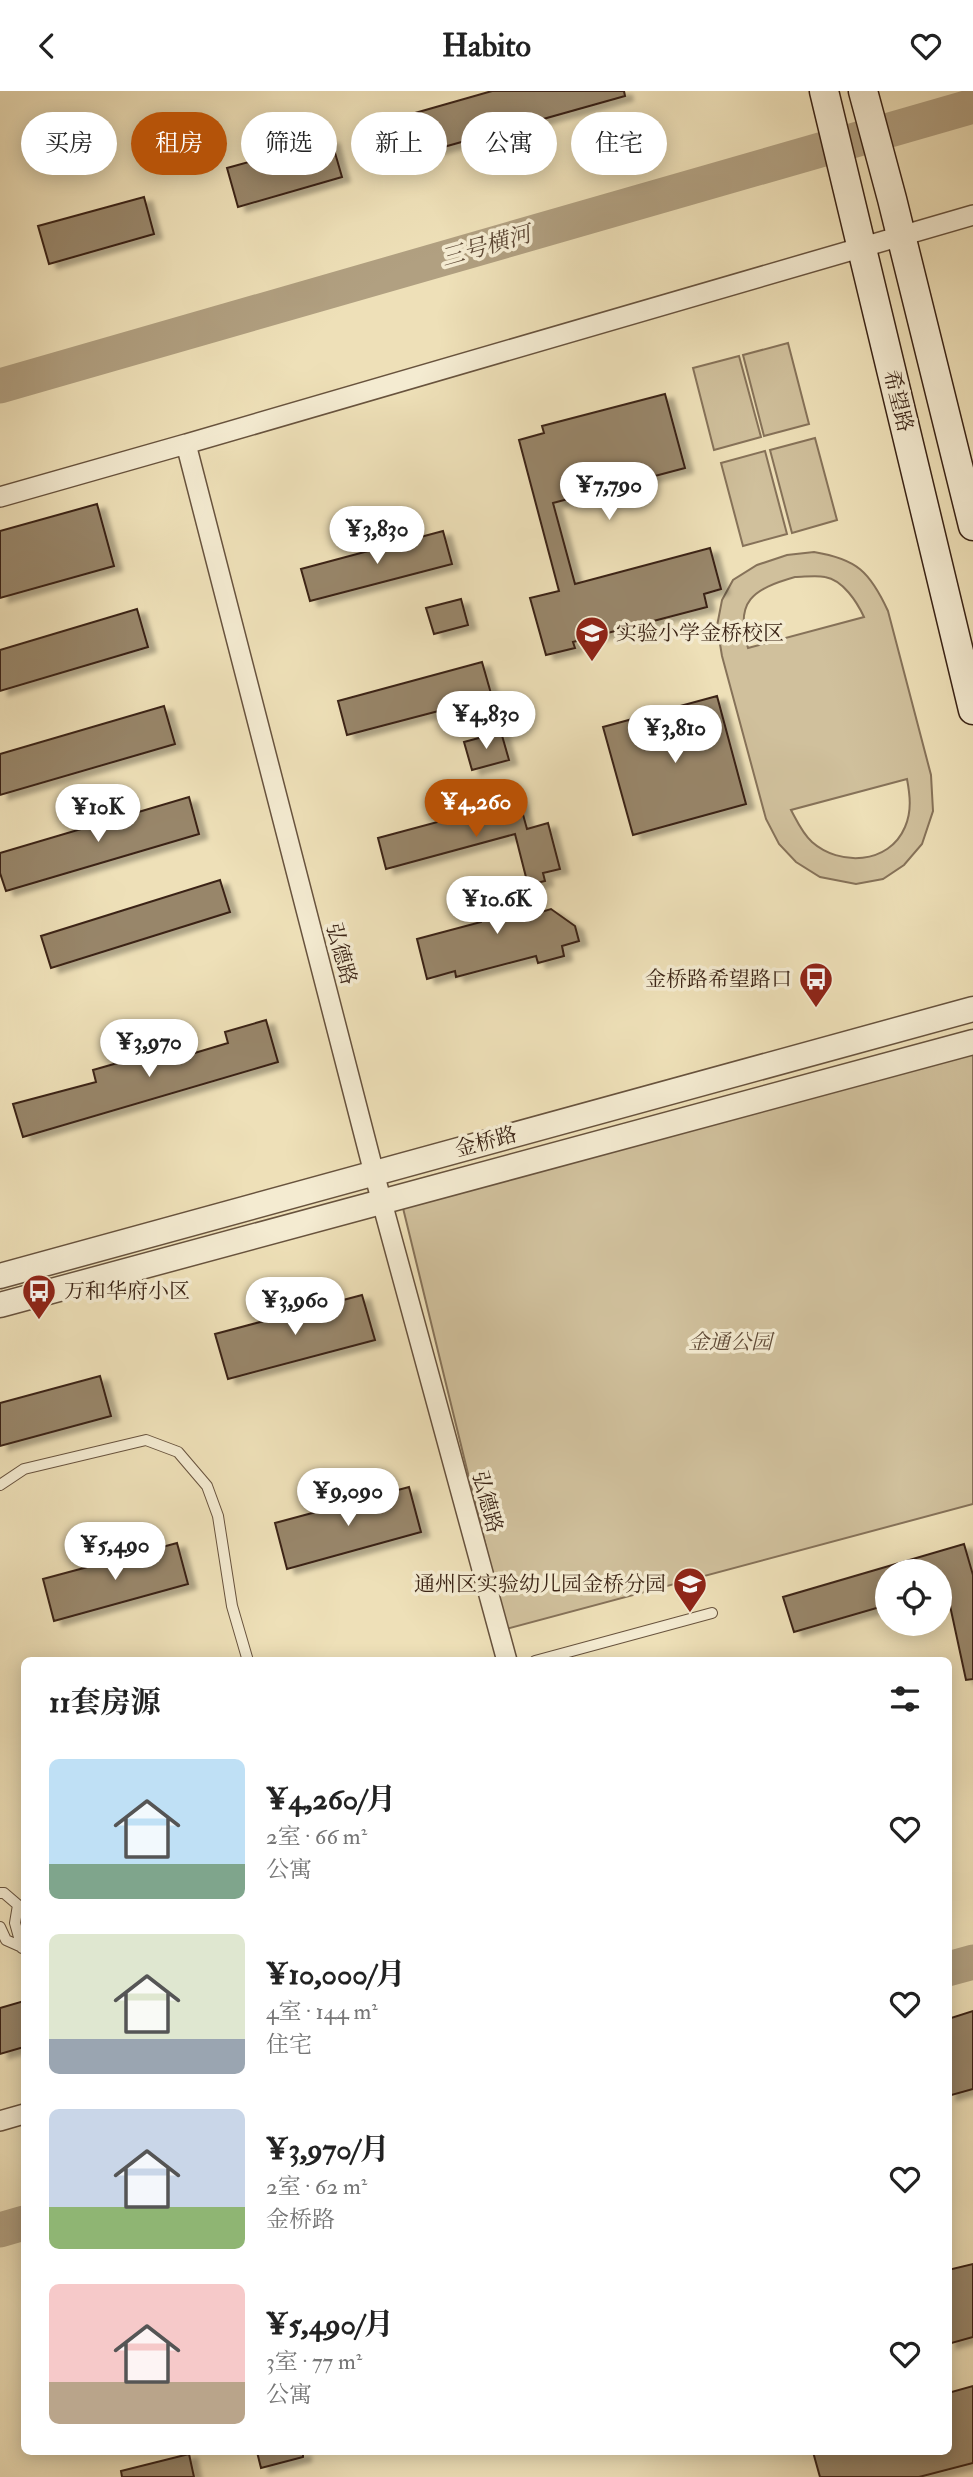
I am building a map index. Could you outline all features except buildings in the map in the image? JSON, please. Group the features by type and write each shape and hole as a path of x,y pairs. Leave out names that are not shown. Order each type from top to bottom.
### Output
{"main road":[{"name":"希望路","path":"824,91 973,710"},
{"name":"希望路","path":"863,91 902,236 973,526"}],"street":[{"path":"0,497 973,215"},
{"name":"弘德路","path":"186,444 374,1173 506,1657"},
{"name":"金桥路","path":"0,1276 973,1009"},
{"name":"金桥路","path":"0,1305 973,1042"},
{"path":"0,2121 21,2115"}],"lane":[{"path":"0,1485 24,1469 146,1440 178,1453 207,1486 218,1516 232,1607 247,1657"},
{"path":"550,1657 712,1613"},
{"path":"0,1893 4,1893 18,1905 15,1923 21,1942"},
{"path":"0,1927 6,1940 21,1947"}],"green space":[{"path":"788,343 809,424 764,436 743,355"},
{"path":"739,356 761,437 714,450 693,368"},
{"path":"815,438 837,520 792,533 770,450"},
{"path":"765,451 787,534 743,546 721,463"},
{"path":"814,552 852,563 875,586 888,611 931,775 933,811 922,844 904,865 883,879 856,884 820,877 796,862 779,844 766,819 722,656 717,626 722,600 733,580 757,565 787,555","holes":["821,576 838,582 864,617 748,648 744,619 750,599 768,587 795,577","907,779 910,809 905,827 898,840 876,855 849,858 823,850 805,835 791,810"]},
{"name":"金通公园","path":"973,1048 973,1504 506,1629 402,1204"}],"waterway":[{"name":"三号横河","path":"0,386 973,106"},
{"path":"952,1968 973,1962"},
{"path":"0,2230 21,2224"}],"place":[{"name":"实验小学金桥校区","path":"592,663"},
{"name":"金桥路希望路口","path":"816,1009"},
{"name":"万和华府小区","path":"39,1321"},
{"name":"通州区实验幼儿园金桥分园","path":"690,1614"}]}
